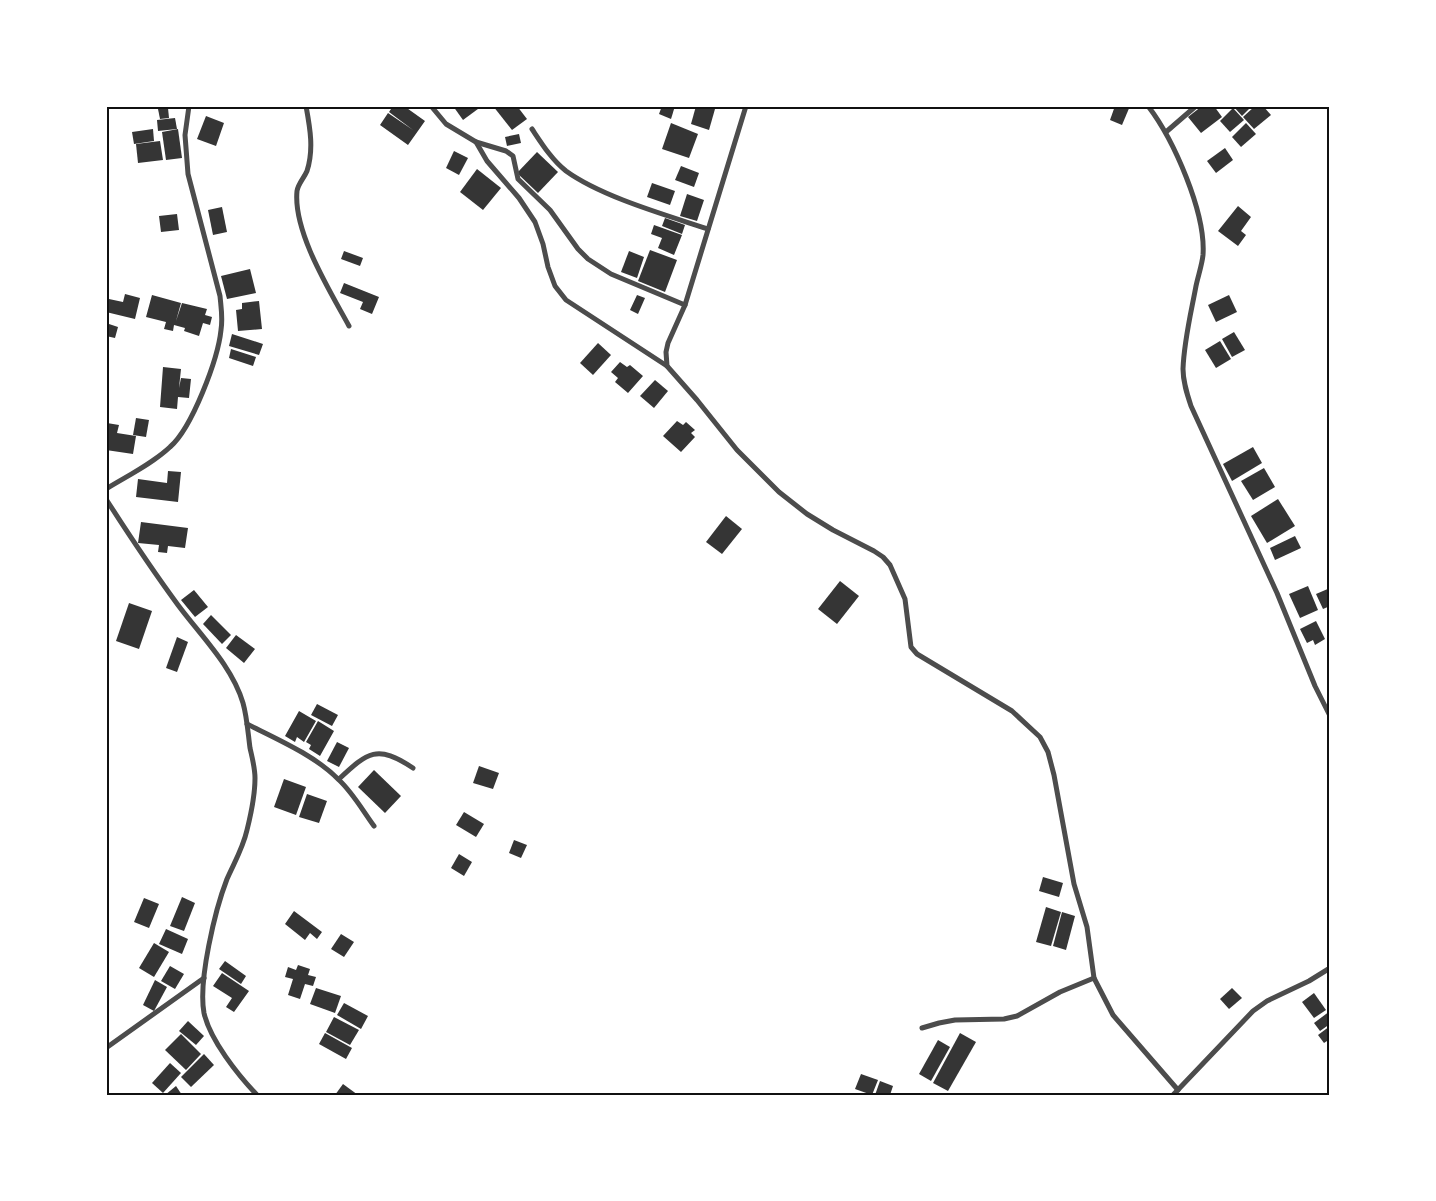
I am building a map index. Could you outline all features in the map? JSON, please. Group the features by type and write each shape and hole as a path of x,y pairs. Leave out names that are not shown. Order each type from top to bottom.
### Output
{"street":[{"path":"106,489 171,447 198,405 221,332 220,296 188,174 185,135 189,106"},
{"path":"306,106 311,152 306,172 297,189 297,208 310,250 349,326"},
{"path":"431,106 446,124 456,131 476,142 506,151 512,156 518,179 550,210 578,249 588,259 611,274 685,305"},
{"path":"667,366 666,352 668,343 685,305 746,106"},
{"path":"1148,106 1166,132 1194,198 1201,224 1203,255 1186,337 1183,370 1191,406 1277,593 1330,716"},
{"path":"1166,132 1196,106"},
{"path":"532,129 548,153 566,171 597,188 708,228"},
{"path":"476,142 487,161 519,198 535,222 543,244 548,267 556,286 566,300 667,366 737,450 779,492 807,514 874,551 890,565 905,599 911,647 917,654 1012,711 1040,737 1048,752 1054,775 1074,884 1087,926 1094,978 1113,1015 1175,1092 1253,1012 1274,998 1309,981 1330,968"},
{"path":"106,499 177,604 224,666 243,703 255,778 249,822 241,850 227,879 220,901 202,994 204,1014 214,1036 228,1061 257,1095"},
{"path":"247,724 320,764 339,779 374,826"},
{"path":"339,779 357,762 368,755 383,753 398,758 413,768"},
{"path":"106,1048 204,978"},
{"path":"922,1028 939,1022 1004,1019 1017,1016 1060,992 1094,978"}],"building":[{"path":"393,106 404,106 425,121 408,145 380,125 388,113 413,130 389,112"},
{"path":"453,106 482,106 463,120"},
{"path":"493,106 517,106 527,119 512,130"},
{"path":"662,106 675,106 671,119 659,114"},
{"path":"696,106 707,106 715,109 709,130 691,124"},
{"path":"1115,106 1130,106 1122,125 1110,120"},
{"path":"1202,106 1214,106 1222,117 1201,133 1188,117"},
{"path":"1233,106 1252,106 1242,116"},
{"path":"1255,106 1263,106 1271,115 1254,129 1243,117"},
{"path":"168,108 169,118 160,119 158,109"},
{"path":"1233,108 1244,120 1230,132 1220,121"},
{"path":"206,116 224,123 216,146 197,139"},
{"path":"175,118 177,129 158,131 157,120"},
{"path":"671,123 698,134 689,158 662,149"},
{"path":"1246,123 1256,134 1241,147 1232,137"},
{"path":"153,129 154,141 134,144 132,132"},
{"path":"178,129 182,158 166,160 162,132"},
{"path":"519,134 521,143 507,146 505,137"},
{"path":"160,141 163,160 138,163 136,144"},
{"path":"1225,148 1233,160 1216,173 1207,161"},
{"path":"454,151 468,158 459,175 446,168"},
{"path":"537,152 558,172 538,193 517,173"},
{"path":"681,166 699,173 694,187 675,180"},
{"path":"477,169 501,188 483,210 460,192"},
{"path":"652,183 675,191 670,205 647,197"},
{"path":"687,194 704,200 697,221 680,216"},
{"path":"1238,206 1251,217 1241,231 1246,235 1238,246 1218,231"},
{"path":"222,207 227,232 213,235 208,210"},
{"path":"177,214 179,230 161,232 159,216"},
{"path":"665,218 685,225 682,234 662,226"},
{"path":"654,225 682,235 674,255 658,248 662,238 651,234"},
{"path":"650,250 677,260 665,292 638,281"},
{"path":"344,251 363,258 360,266 341,259"},
{"path":"629,251 644,257 637,278 621,272"},
{"path":"250,269 256,293 227,299 221,276"},
{"path":"344,283 379,297 372,314 360,309 363,302 340,293"},
{"path":"125,294 140,298 135,319 106,312 109,299 123,302"},
{"path":"152,295 181,303 176,321 182,303 207,309 205,315 212,317 210,325 203,323 199,336 184,331 185,328 174,325 173,331 164,329 166,322 146,317"},
{"path":"637,295 645,298 638,314 630,310"},
{"path":"1229,295 1237,312 1216,322 1208,305"},
{"path":"259,301 262,329 238,331 236,310 242,309 242,303"},
{"path":"106,323 118,327 115,338 106,336"},
{"path":"1234,332 1245,350 1232,357 1222,339"},
{"path":"232,334 263,344 259,355 229,346"},
{"path":"1220,341 1231,359 1216,368 1205,350"},
{"path":"598,343 611,355 593,375 580,363"},
{"path":"231,349 256,357 253,366 229,358"},
{"path":"620,362 627,367 630,365 643,376 628,393 615,382 618,378 611,372"},
{"path":"163,367 181,369 179,388 181,378 191,379 189,398 178,397 177,409 160,407"},
{"path":"655,380 668,391 654,408 640,396"},
{"path":"136,418 149,420 146,437 133,435"},
{"path":"677,421 683,425 686,422 695,430 691,433 695,437 681,452 663,436"},
{"path":"107,423 119,425 117,433 136,436 133,454 106,450"},
{"path":"1253,447 1262,463 1232,481 1223,464"},
{"path":"1264,468 1275,487 1253,500 1241,481"},
{"path":"168,471 181,472 178,502 136,497 138,479 167,483"},
{"path":"1278,499 1295,526 1267,543 1251,516"},
{"path":"726,516 742,529 722,554 706,542"},
{"path":"141,522 188,528 185,548 168,546 167,553 158,552 159,545 138,543"},
{"path":"1295,536 1301,548 1275,560 1270,548"},
{"path":"840,581 859,596 837,624 818,609"},
{"path":"1308,586 1318,610 1300,618 1289,594"},
{"path":"1330,588 1330,606 1323,609 1316,594"},
{"path":"194,590 208,607 195,617 181,600"},
{"path":"129,603 152,611 139,649 116,641"},
{"path":"211,615 231,635 222,644 203,624"},
{"path":"1316,621 1325,639 1315,645 1313,640 1307,643 1300,629"},
{"path":"236,635 255,649 244,663 226,648"},
{"path":"177,637 188,642 177,672 166,668"},
{"path":"317,704 338,715 332,726 311,715"},
{"path":"299,711 316,721 304,742 297,737 295,742 285,736"},
{"path":"318,721 334,731 320,756 309,749 311,745 306,742"},
{"path":"337,742 349,748 339,767 327,761"},
{"path":"479,766 499,773 493,789 473,783"},
{"path":"374,770 401,796 385,813 358,787"},
{"path":"284,779 306,787 296,815 274,807"},
{"path":"307,794 327,801 319,823 299,817"},
{"path":"464,812 484,824 476,837 456,825"},
{"path":"514,840 527,845 521,858 509,853"},
{"path":"459,854 472,862 464,876 451,868"},
{"path":"1043,877 1063,883 1059,897 1039,891"},
{"path":"182,897 195,903 184,931 170,926"},
{"path":"144,898 159,904 149,928 134,922"},
{"path":"1046,907 1061,912 1051,946 1036,942"},
{"path":"294,911 322,932 317,939 310,933 305,940 285,924"},
{"path":"1062,912 1075,916 1066,950 1053,946"},
{"path":"166,929 188,939 182,954 159,944"},
{"path":"341,934 354,942 344,957 331,949"},
{"path":"154,943 169,952 154,977 139,968"},
{"path":"225,961 246,976 241,984 219,969"},
{"path":"298,965 310,969 308,975 316,977 313,986 305,984 300,999 288,995 293,979 285,977 288,967 296,970"},
{"path":"170,966 184,974 175,989 161,981"},
{"path":"222,973 249,991 234,1012 226,1007 232,998 213,986"},
{"path":"155,980 167,987 154,1011 143,1005"},
{"path":"316,988 341,996 335,1013 310,1004"},
{"path":"1232,988 1242,998 1229,1009 1220,999"},
{"path":"1314,993 1326,1010 1314,1018 1302,1002"},
{"path":"344,1003 368,1016 361,1029 337,1015"},
{"path":"1330,1011 1330,1024 1320,1031 1314,1023"},
{"path":"334,1017 359,1030 350,1045 326,1032"},
{"path":"188,1021 204,1036 196,1045 179,1031"},
{"path":"1330,1026 1330,1039 1324,1043 1318,1035"},
{"path":"325,1033 352,1048 346,1059 319,1044"},
{"path":"960,1033 976,1042 948,1091 933,1083"},
{"path":"181,1034 201,1054 186,1070 165,1050"},
{"path":"938,1040 950,1047 931,1081 919,1074"},
{"path":"204,1054 214,1065 191,1087 181,1077"},
{"path":"170,1063 181,1073 163,1093 152,1083"},
{"path":"861,1074 878,1080 872,1095 855,1089"},
{"path":"880,1081 893,1086 890,1095 875,1095"},
{"path":"343,1084 358,1095 335,1095"},
{"path":"176,1086 182,1095 165,1095"}]}
